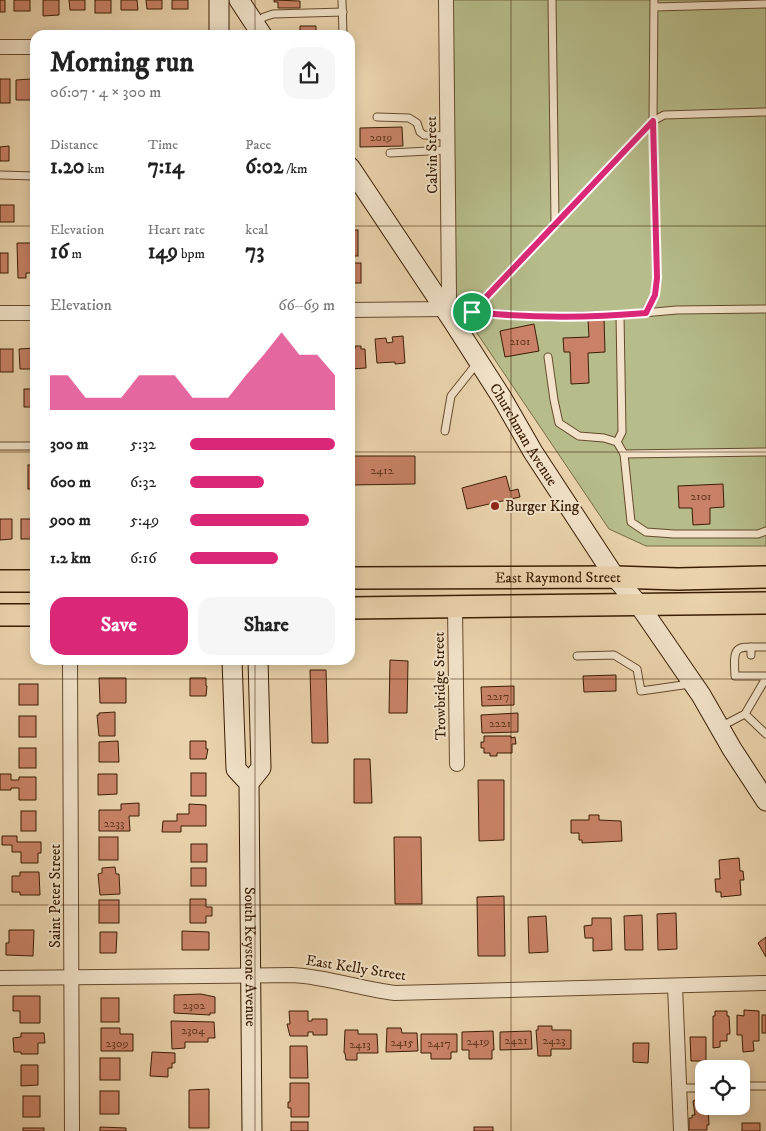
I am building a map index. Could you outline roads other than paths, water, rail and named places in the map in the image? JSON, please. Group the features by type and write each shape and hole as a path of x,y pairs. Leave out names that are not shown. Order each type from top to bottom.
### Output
{"main road":[{"path":"219,0 220,30"},
{"path":"239,0 259,29"},
{"name":"Churchman Avenue","path":"355,175 448,315 533,452 615,577 639,605 693,683 766,801"},
{"name":"East Raymond Street","path":"355,578 615,577 678,579 766,576"},
{"path":"0,581 30,581"},
{"name":"East Raymond Street","path":"355,608 766,603"},
{"path":"0,616 30,615"},
{"path":"232,665 236,769 249,783 262,768 258,665"},
{"name":"South Keystone Avenue","path":"249,783 252,1131"}],"street":[{"name":"Calvin Street","path":"446,0 450,292 448,315"},
{"path":"0,47 30,47"},
{"path":"355,310 448,315"},
{"path":"0,313 30,313"},
{"name":"Trowbridge Street","path":"455,606 456,764"},
{"name":"Saint Peter Street","path":"70,665 72,1131"},
{"name":"East Kelly Street","path":"0,978 293,975 314,977 359,988 395,993 766,984"},
{"path":"675,986 681,1131"}],"lane":[{"path":"342,0 343,30"},
{"path":"552,0 556,222"},
{"path":"646,313 655,295 657,278 653,121 654,3 766,4"},
{"path":"259,29 264,17 273,14 343,12"},
{"path":"472,312 653,121 664,115 766,112"},
{"path":"377,118 409,118 417,123 420,132 424,135 448,143"},
{"path":"390,153 448,143"},
{"path":"0,175 30,176"},
{"path":"448,315 472,312 550,317 620,315 677,310 766,309"},
{"path":"617,442 622,432 620,315"},
{"path":"548,357 559,423 579,436 604,438 617,442 624,454 631,522 646,532 674,534 758,534 766,531"},
{"path":"445,431 451,396 478,362"},
{"path":"0,446 30,446"},
{"path":"624,454 766,452"},
{"path":"719,727 745,714 766,677 752,673 735,676 734,655 742,647 766,646"},
{"path":"751,647 751,655"},
{"path":"577,656 614,655 636,669 641,691 693,683"},
{"path":"745,714 766,734"},
{"path":"750,1086 766,1086"},
{"path":"680,1088 695,1088"}],"place":[{"name":"Burger King","path":"495,506"}]}
